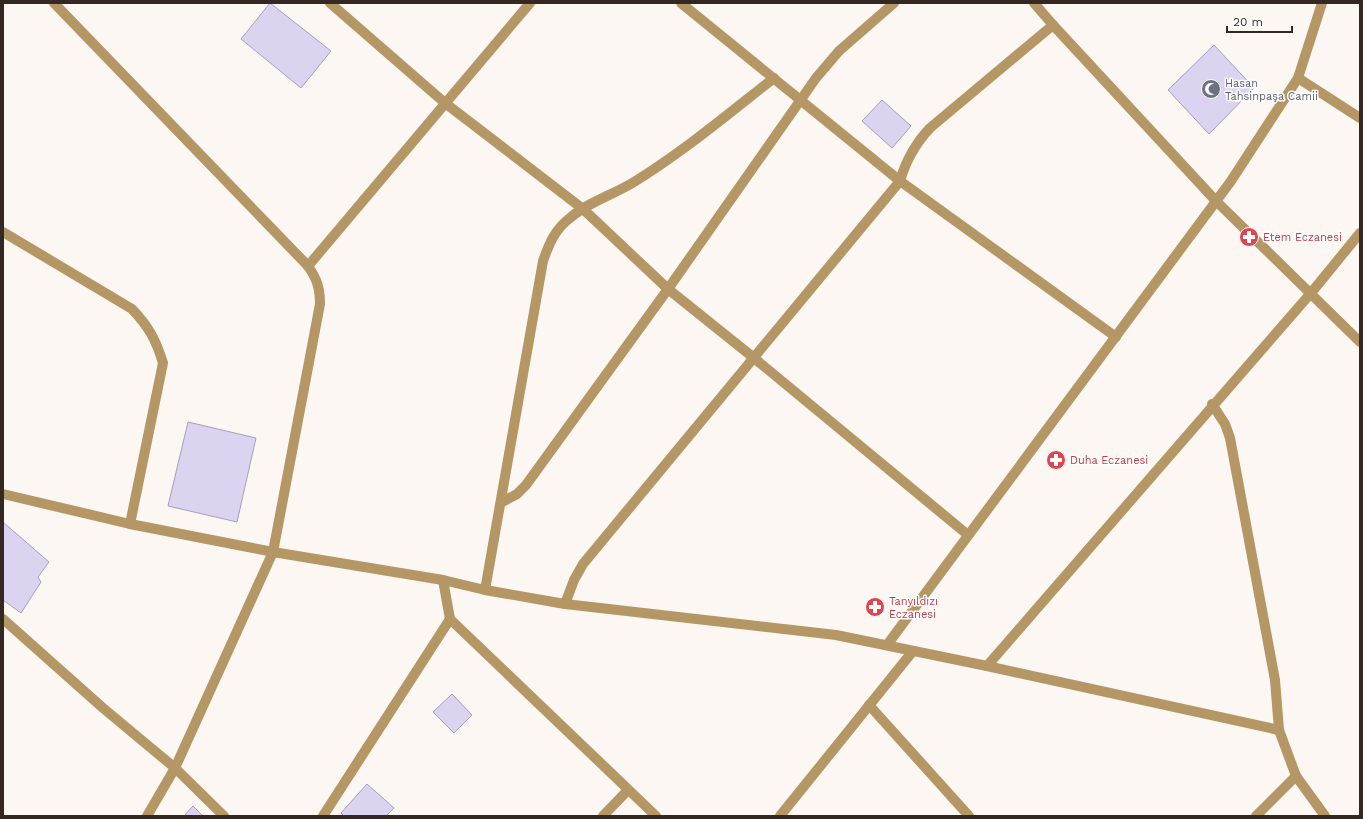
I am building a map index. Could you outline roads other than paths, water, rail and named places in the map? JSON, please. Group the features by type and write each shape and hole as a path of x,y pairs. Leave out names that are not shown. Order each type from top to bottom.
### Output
{"street":[{"path":"54,3 308,266 317,279 320,292 320,304 273,552 175,768 147,816"},
{"path":"330,3 341,7 445,103 583,209 668,289 968,535"},
{"path":"308,266 530,3"},
{"path":"681,3 900,181 1116,337"},
{"path":"502,502 517,494 526,485 668,289 816,78 839,51 894,3"},
{"path":"1034,3 1216,201 1360,342"},
{"path":"887,645 1216,201 1298,78 1322,3"},
{"path":"565,604 574,580 583,564 900,181 910,154 930,128 1053,25"},
{"path":"485,590 502,502 543,261 550,242 557,230 570,217 633,183 673,156 774,78"},
{"path":"1298,78 1360,118"},
{"path":"3,232 132,309 147,324 157,343 163,363 130,524"},
{"path":"987,666 1212,404 1310,293 1360,233"},
{"path":"1212,404 1225,424 1230,438 1275,680 1279,730 1296,776 1325,816"},
{"path":"3,494 130,524 273,552 443,580 485,590 565,604 836,635 987,666 1279,730"},
{"path":"443,580 450,619 656,816"},
{"path":"3,619 103,708 175,768 224,816"},
{"path":"323,816 450,619"},
{"path":"780,816 912,651"},
{"path":"869,705 969,816"},
{"path":"1256,816 1296,776"},
{"path":"603,816 628,790"}],"place":[{"name":"Hasan Tahsinpaşa Camii","path":"1211,89"},
{"name":"Etem Eczanesi","path":"1249,237"},
{"name":"Duha Eczanesi","path":"1056,460"},
{"name":"Tanyıldızı Eczanesi","path":"875,607"}]}
